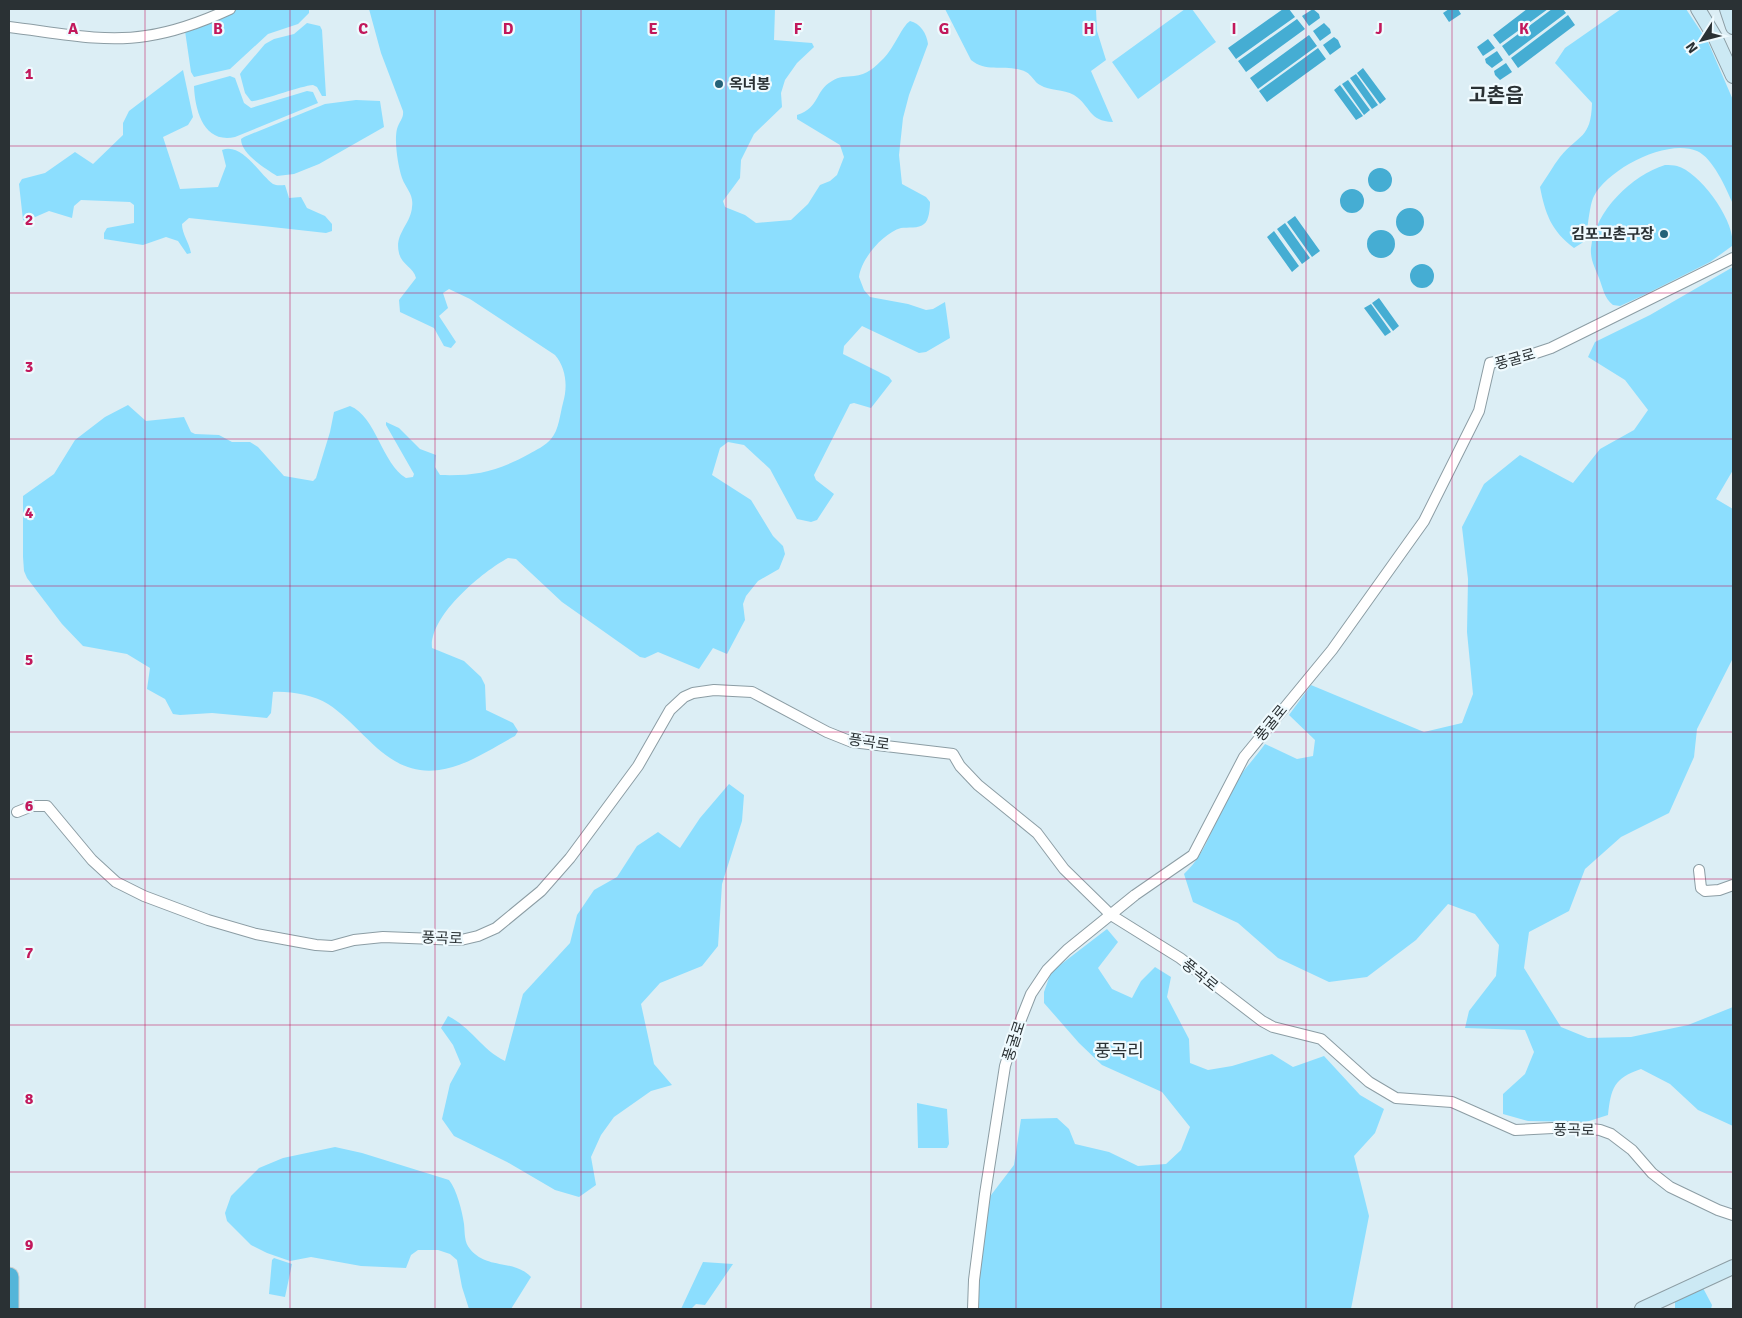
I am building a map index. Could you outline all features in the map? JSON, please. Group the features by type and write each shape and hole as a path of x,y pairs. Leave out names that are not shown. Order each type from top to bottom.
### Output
{"highway":[{"path":"9,1277 9,1309"}],"street":[{"path":"9,27 110,38 147,36 197,22 230,9"},
{"path":"1698,9 1716,39 1733,76"},
{"path":"1727,9 1733,27"},
{"name":"풍굴로","path":"973,1309 974,1280 985,1194 1005,1066 1031,994 1047,970 1135,895 1193,855 1244,757 1332,650 1412,540 1436,502 1479,410 1490,363 1530,355 1551,348 1733,258"},
{"name":"풍곡로","path":"17,812 32,806 47,806 92,860 121,885 144,896 208,920 256,934 326,946 383,937 469,939 487,933 505,922 530,901 560,870 638,766 662,721 676,703 684,697 698,692 742,691 760,695 827,732 852,742 953,754 960,766 978,785 1037,833 1064,869 1111,915 1180,958 1262,1021 1273,1027 1321,1039 1358,1073 1384,1092 1404,1100 1452,1102 1515,1130 1572,1127 1600,1130 1611,1134 1632,1150 1652,1173 1670,1187 1718,1210 1733,1215"},
{"path":"1699,870 1701,888 1705,891 1733,885"},
{"path":"1642,1309 1733,1267"}],"shaded area":[{"path":"237,9 309,9 309,13 298,24 268,34 230,69 194,77 191,72 185,31"},
{"path":"369,9 775,9 774,40 812,43 814,47 797,63 785,80 781,93 782,107 754,134 741,160 740,178 723,201 725,207 745,215 756,223 791,220 808,204 820,185 830,181 837,175 844,157 840,145 797,119 797,115 810,108 822,89 835,79 863,74 874,67 888,54 904,27 910,21 917,24 922,30 928,44 909,95 903,118 899,155 902,184 926,197 930,202 928,217 922,226 901,228 880,241 868,255 859,277 864,290 870,297 908,304 926,310 933,309 945,302 950,338 926,352 919,353 862,326 844,346 843,354 889,377 892,381 871,408 854,403 850,404 814,475 816,480 834,494 817,520 811,522 797,519 770,469 744,445 728,442 720,448 712,475 751,500 773,536 783,546 785,554 779,569 758,581 746,596 743,604 745,620 727,654 713,648 699,669 658,652 645,658 640,657 562,602 516,559 508,558 485,573 459,596 448,609 439,622 433,636 432,648 464,661 481,677 485,685 486,710 513,723 518,731 515,736 478,756 459,765 439,770 421,770 405,766 391,759 328,704 301,694 273,692 271,713 267,718 212,713 173,714 165,699 147,689 150,668 127,654 83,646 62,624 27,578 24,571 23,496 54,474 75,440 105,417 128,405 146,421 184,417 191,432 195,434 219,435 232,442 250,442 258,447 284,476 313,481 316,478 330,432 334,412 350,406 359,411 373,429 391,462 406,478 413,477 414,474 386,422 399,428 420,449 436,455 435,467 440,475 475,474 496,469 543,446 554,435 565,397 566,384 564,371 555,355 470,299 449,289 443,293 448,308 439,316 456,342 451,348 444,346 434,328 400,312 399,300 416,278 413,271 400,257 398,246 411,213 412,202 411,195 402,178 397,154 396,134 403,111 381,53"},
{"path":"945,9 1096,9 1097,31 1106,60 1091,71 1113,122 1094,116 1074,95 1038,84 1026,72 1012,68 984,67 971,60"},
{"path":"1185,9 1192,9 1216,42 1138,99 1112,62"},
{"path":"1283,9 1289,9 1295,17 1236,59 1228,48"},
{"path":"1313,9 1319,14 1320,18 1309,26 1302,16"},
{"path":"1449,9 1458,9 1461,14 1449,22 1443,13"},
{"path":"1527,9 1548,9 1500,44 1493,35"},
{"path":"1552,9 1563,9 1566,13 1509,56 1502,46"},
{"path":"1621,9 1686,9 1708,42 1733,100 1733,204 1714,167 1697,151 1685,148 1655,152 1625,166 1601,186 1592,200 1585,241 1574,248 1566,242 1550,221 1540,187 1560,157 1583,135 1589,123 1592,103 1555,63 1565,48"},
{"path":"1568,15 1575,25 1518,68 1511,58"},
{"path":"1297,19 1305,29 1246,72 1238,61"},
{"path":"307,23 320,26 322,30 326,96 322,96 317,87 313,85 251,101 245,93 240,74 242,71 265,44 274,39 294,34"},
{"path":"1324,23 1331,33 1320,41 1313,31"},
{"path":"1309,35 1317,46 1258,89 1250,78"},
{"path":"1334,37 1338,40 1341,47 1330,55 1323,45"},
{"path":"1488,39 1495,48 1483,56 1477,47"},
{"path":"1318,48 1326,59 1267,102 1259,91"},
{"path":"1497,51 1503,60 1492,68 1486,63 1485,59"},
{"path":"1506,63 1512,72 1500,80 1494,71"},
{"path":"1363,68 1386,99 1380,104 1357,73"},
{"path":"183,70 193,117 188,125 163,137 180,189 218,187 226,166 222,150 229,149 250,160 273,184 285,185 289,198 301,197 307,208 325,216 332,224 332,231 326,233 189,218 182,224 191,253 187,254 178,241 166,237 143,245 104,239 104,233 107,228 134,223 134,205 130,202 81,200 74,206 72,218 49,211 26,221 23,220 19,184 22,179 45,173 75,152 93,164 123,135 123,123 129,111"},
{"path":"1356,74 1378,105 1372,109 1350,78"},
{"path":"230,76 235,78 244,103 251,108 307,91 313,92 318,103 235,137 224,138 216,136 203,124 199,115 194,86"},
{"path":"1348,80 1370,110 1364,115 1342,84"},
{"path":"1340,85 1363,116 1356,120 1334,90"},
{"path":"356,100 380,101 384,127 319,164 294,174 277,176 249,155 242,145 241,139 244,137 325,104"},
{"name":"김포고촌구장","path":"1665,165 1676,166 1686,170 1706,188 1723,212 1729,225 1732,246 1710,262 1644,295 1620,306 1613,305 1606,296 1592,260 1591,248 1594,234 1607,208 1617,196 1640,177"},
{"path":"1380,168 1385,169 1391,175 1391,185 1385,191 1380,192 1375,191 1369,185 1368,180 1369,175 1375,169"},
{"path":"1352,189 1357,190 1363,196 1363,206 1357,212 1352,213 1347,212 1341,206 1340,201 1341,196 1347,190"},
{"path":"1410,208 1420,212 1424,222 1420,232 1410,236 1400,232 1396,222 1400,212"},
{"path":"1295,216 1320,251 1312,257 1287,222"},
{"path":"1285,223 1310,258 1302,264 1277,229"},
{"path":"1381,230 1391,234 1395,244 1391,254 1381,258 1371,254 1367,244 1371,234"},
{"path":"1274,231 1299,266 1292,272 1267,237"},
{"path":"1422,264 1431,267 1434,276 1431,285 1422,288 1413,285 1410,276 1413,267"},
{"path":"1733,267 1733,470 1716,499 1733,509 1733,658 1697,729 1694,757 1669,813 1621,837 1585,869 1569,911 1529,932 1524,968 1561,1027 1588,1038 1631,1037 1688,1025 1733,1007 1733,1126 1698,1110 1670,1084 1641,1069 1625,1076 1615,1085 1608,1115 1586,1122 1528,1121 1503,1114 1503,1094 1525,1074 1534,1052 1525,1030 1465,1028 1469,1011 1496,976 1499,945 1475,914 1448,904 1416,940 1367,977 1329,982 1278,958 1238,923 1193,902 1184,874 1205,845 1230,790 1265,744 1297,759 1313,756 1315,740 1289,715 1311,685 1424,732 1462,723 1473,694 1467,632 1468,579 1462,527 1484,484 1520,455 1573,483 1600,449 1634,430 1648,410 1625,380 1588,357 1595,342 1650,315"},
{"path":"1379,298 1399,326 1393,331 1372,303"},
{"path":"1371,304 1391,332 1385,336 1364,308"},
{"path":"729,784 744,795 742,821 722,884 718,946 702,966 660,983 641,1004 654,1064 672,1085 651,1091 614,1117 601,1135 591,1157 596,1185 579,1197 555,1190 507,1162 454,1136 442,1119 450,1084 461,1064 453,1045 441,1028 448,1016 505,1061 523,994 570,943 577,915 594,890 617,877 637,846 658,832 680,848 700,818"},
{"path":"1107,929 1118,942 1098,968 1112,989 1132,998 1141,981 1155,967 1171,977 1167,997 1189,1039 1190,1063 1208,1070 1232,1066 1272,1054 1293,1067 1324,1056 1360,1095 1384,1109 1375,1133 1354,1156 1369,1216 1351,1309 977,1309 977,1280 988,1199 1014,1165 1021,1119 1057,1118 1069,1129 1075,1144 1109,1152 1138,1166 1166,1164 1181,1150 1190,1127 1162,1092 1102,1065 1079,1043 1044,1003 1044,992 1051,972"},
{"path":"917,1103 947,1109 949,1144 947,1148 918,1148"},
{"path":"335,1147 362,1153 449,1180 459,1201 466,1240 470,1249 484,1260 517,1268 531,1277 511,1309 469,1309 462,1287 457,1260 450,1254 438,1250 418,1250 411,1255 406,1268 361,1266 311,1257 290,1261 251,1245 227,1221 225,1213 231,1196 259,1168 283,1158"},
{"path":"274,1258 292,1264 285,1297 269,1294 272,1260"},
{"path":"703,1262 733,1264 705,1305 696,1304 691,1309 681,1309"},
{"path":"1703,1288 1712,1305 1711,1309 1675,1309 1675,1302"}],"place":[{"name":"옥녀봉","path":"719,84"},
{"name":"김포고촌구장","path":"1664,234"}],"district":[{"name":"고촌읍","path":"1496,95"},
{"name":"풍곡리","path":"1119,1051"}]}
